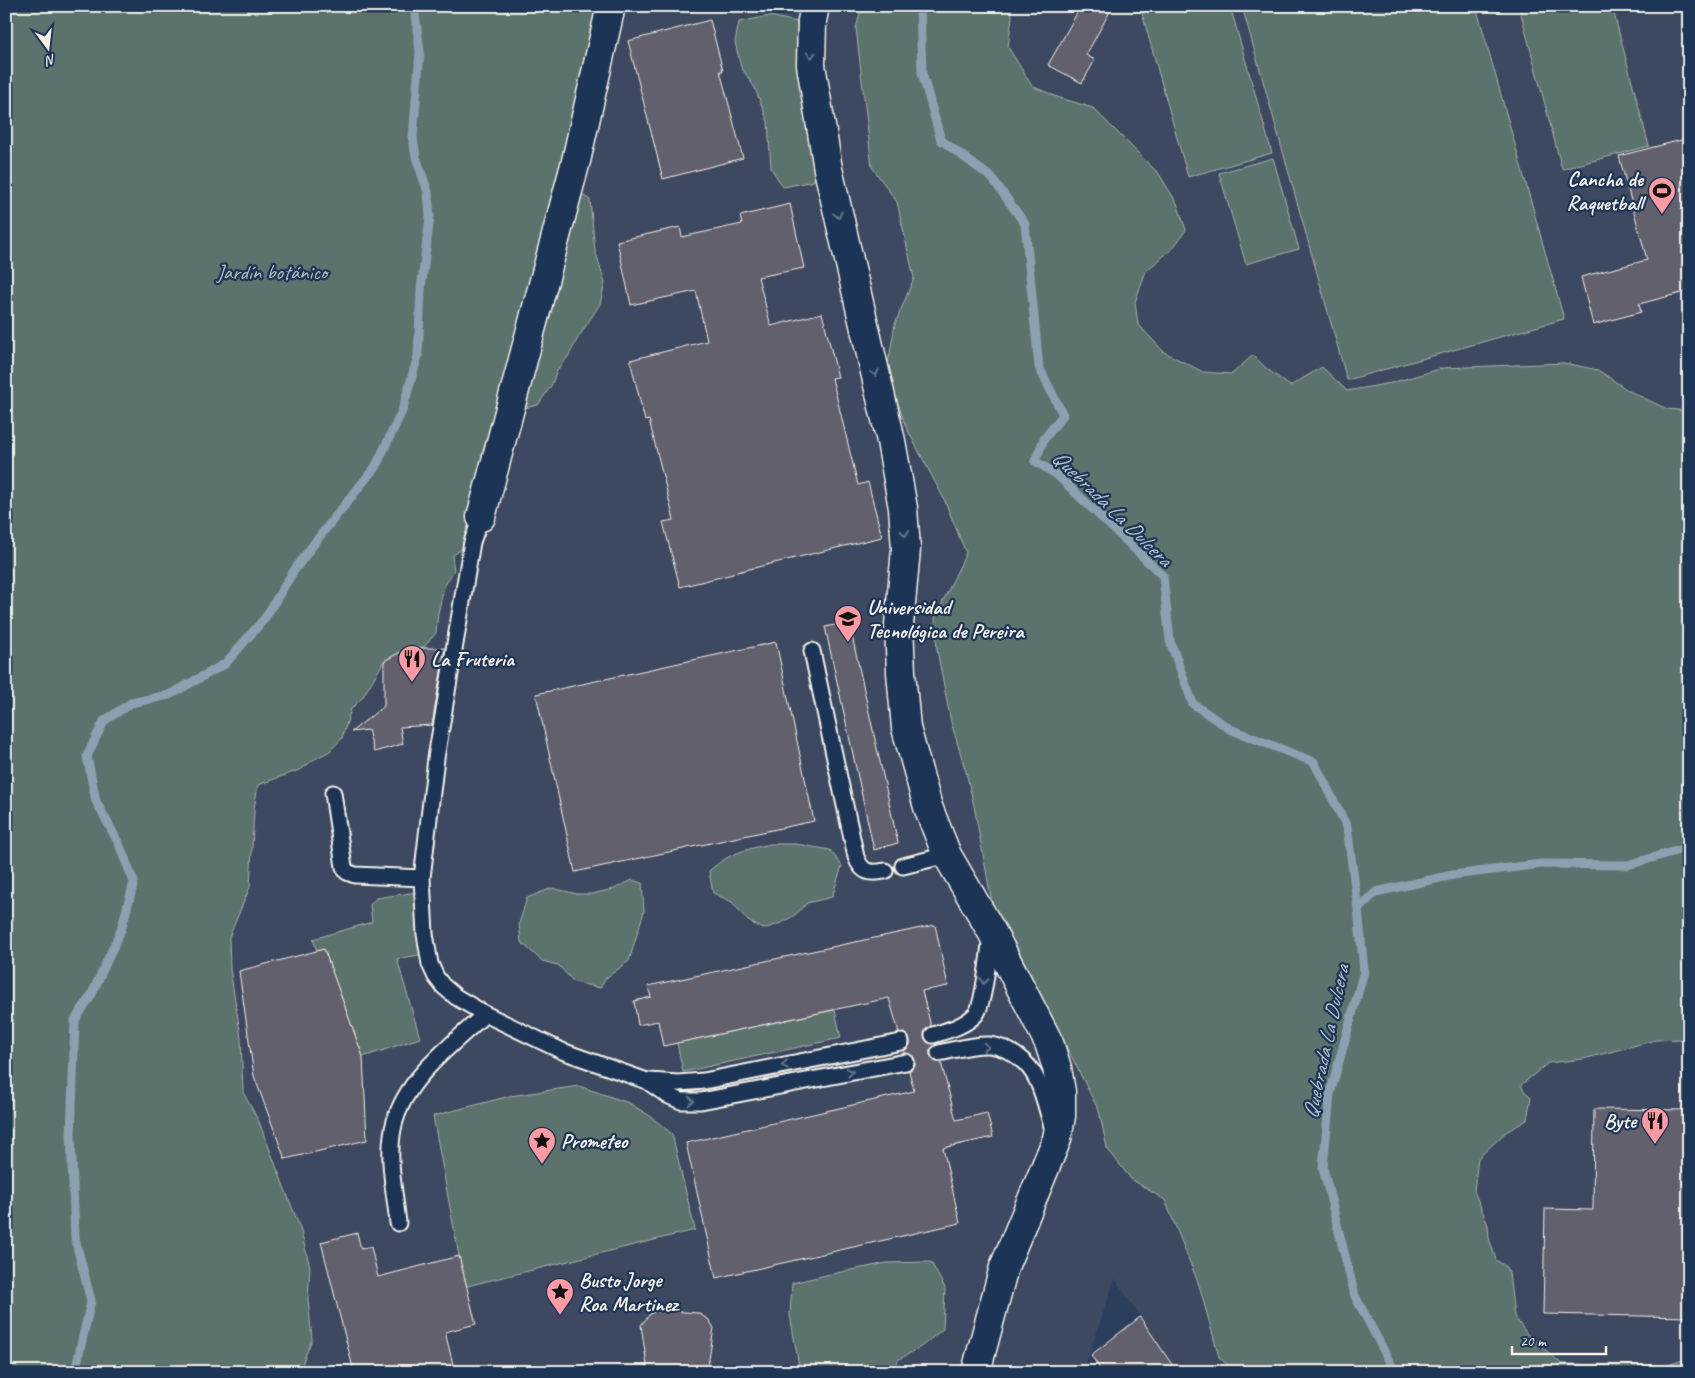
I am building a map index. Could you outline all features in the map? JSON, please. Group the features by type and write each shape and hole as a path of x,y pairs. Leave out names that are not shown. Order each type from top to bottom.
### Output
{"street":[{"path":"481,517 576,161 611,6"},
{"path":"815,6 812,21 811,65 828,169 890,441 903,508 906,549 899,625 906,728 928,807 947,855 992,932 1045,1036 1058,1068 1061,1092 1061,1116 1057,1139 1004,1266 975,1370"}],"lane":[{"path":"481,517 472,542 436,758 422,878 425,934 430,964 443,986 486,1014 562,1051 647,1081 667,1095 681,1101 701,1101 906,1062"},
{"path":"812,651 856,857 859,865 865,870 871,872 885,871"},
{"path":"333,794 344,867 347,872 422,878"},
{"path":"903,866 947,855"},
{"path":"934,1034 968,1021 978,1012 992,932"},
{"path":"398,1223 392,1158 392,1135 398,1110 412,1084 486,1014"},
{"path":"647,1081 678,1083 704,1081 901,1042"},
{"path":"938,1054 968,1047 989,1045 1006,1049 1021,1059 1034,1072 1057,1139"}],"shaded area":[{"name":"Universidad Tecnológica de Pereira","path":"6,6 1689,6 1689,1372 1177,1372 1115,1279 1083,1372 6,1372"}],"green space":[{"name":"Jardín botánico","path":"6,6 611,6 570,186 590,200 595,250 605,283 600,304 568,357 557,370 551,386 538,405 510,411 472,542 452,556 454,570 444,587 436,633 424,647 408,648 384,661 362,698 351,709 342,738 330,751 313,760 302,769 258,785 254,809 250,887 229,937 230,969 241,1038 243,1092 259,1122 300,1228 310,1267 308,1300 312,1339 299,1372 6,1372"},
{"path":"862,6 1011,6 1012,17 1008,47 1032,86 1057,97 1093,108 1159,174 1177,203 1186,230 1173,248 1146,271 1135,302 1138,324 1164,352 1203,372 1232,374 1253,355 1267,369 1290,386 1322,367 1347,391 1391,383 1443,368 1564,363 1598,370 1629,391 1667,409 1689,411 1689,1032 1683,1039 1656,1040 1583,1059 1548,1063 1521,1085 1524,1091 1531,1097 1527,1120 1506,1132 1478,1158 1474,1191 1488,1225 1489,1238 1496,1260 1505,1266 1509,1273 1514,1316 1527,1334 1562,1364 1665,1366 1689,1358 1689,1372 1235,1372 1219,1357 1199,1285 1165,1200 1131,1179 1107,1148 1099,1111 1061,1036 1016,963 992,903 974,806 951,722 937,650 935,618 966,553 944,499 906,427 887,370 895,324 914,278 897,202 872,167 856,28"},
{"path":"1140,6 1230,6 1272,153 1188,177"},
{"path":"1242,6 1476,6 1564,319 1347,380"},
{"path":"1519,6 1612,6 1649,146 1562,169"},
{"path":"770,16 797,22 798,45 816,152 814,181 783,187 771,168 768,122 755,88 741,67 735,42 739,22"},
{"path":"1273,158 1299,249 1246,264 1219,173"},
{"path":"770,844 796,844 830,850 842,866 832,897 807,903 787,920 763,929 748,921 732,902 713,893 709,871 723,860 737,853"},
{"path":"632,880 642,883 644,911 629,961 606,978 600,988 574,982 558,965 542,961 521,942 519,924 527,898 552,888 577,894 592,894 614,889"},
{"path":"418,892 424,954 397,959 420,1038 363,1057 324,949 317,951 313,939 372,922 370,905 376,898"},
{"path":"835,1010 841,1038 683,1072 677,1043"},
{"path":"579,1086 629,1103 650,1116 672,1134 695,1230 467,1286 459,1256 433,1116 510,1096"},
{"path":"931,1262 945,1288 943,1329 922,1346 898,1360 894,1372 800,1372 790,1315 792,1283 887,1263"}],"building":[{"path":"1081,6 1113,6 1086,55 1095,60 1082,83 1048,65"},
{"path":"710,20 723,71 720,71 743,158 663,179 628,41"},
{"name":"Cancha de Raquetball","path":"1689,138 1689,291 1639,304 1641,312 1593,325 1581,277 1647,260 1619,156"},
{"path":"790,204 804,268 758,277 771,326 822,313 838,377 832,378 858,485 868,482 882,537 680,587 663,522 674,520 649,420 645,421 630,360 707,341 696,291 631,305 617,241 680,227 682,237 742,224 740,216"},
{"path":"849,622 898,843 874,850 825,627"},
{"path":"776,642 814,821 575,872 536,694"},
{"name":"La Fruteria","path":"408,648 445,648 432,725 400,727 403,744 374,752 368,730 351,732 384,706 384,661"},
{"path":"935,925 948,986 922,991 931,1026 926,1029 924,1037 927,1042 936,1044 930,1050 930,1055 936,1062 941,1062 956,1120 987,1113 993,1137 943,1148 960,1223 716,1278 686,1143 914,1091 909,1071 915,1066 915,1060 913,1056 904,1053 910,1045 910,1040 904,1033 899,1033 889,998 663,1046 658,1021 638,1025 634,1001 651,997 648,986"},
{"path":"324,949 363,1057 367,1140 285,1159 254,1076 239,971"},
{"path":"1594,1109 1689,1110 1689,1317 1543,1314 1545,1209 1593,1210"},
{"path":"357,1233 361,1249 371,1247 378,1277 459,1256 476,1324 445,1332 455,1372 354,1372 321,1242"},
{"path":"658,1310 698,1313 709,1320 714,1328 707,1372 648,1372 641,1325 650,1314"},
{"path":"1140,1317 1177,1372 1102,1372 1091,1355"}],"waterway":[{"path":"75,1372 91,1301 75,1238 71,1136 75,1020 91,996 121,930 134,882 119,844 96,801 87,756 104,721 131,703 169,695 225,664 265,618 293,572 376,466 402,411 418,356 421,289 430,216 428,192 416,157 413,138 420,51 415,6"},
{"name":"Quebrada La Dulcera","path":"920,6 922,73 941,140 992,178 1025,224 1039,367 1063,415 1044,439 1035,461 1057,475 1163,576 1170,641 1193,704 1230,729 1314,762 1347,827 1364,971 1330,1094 1323,1168 1355,1296 1395,1372"},
{"path":"1358,909 1376,892 1453,875 1541,864 1628,865 1689,847"}],"place":[{"name":"Cancha de Raquetball","path":"1662,215"},
{"name":"Universidad Tecnológica de Pereira","path":"848,643"},
{"name":"La Fruteria","path":"412,683"},
{"name":"Byte","path":"1655,1145"},
{"name":"Prometeo","path":"542,1165"},
{"name":"Busto Jorge Roa Martinez","path":"560,1316"}]}
